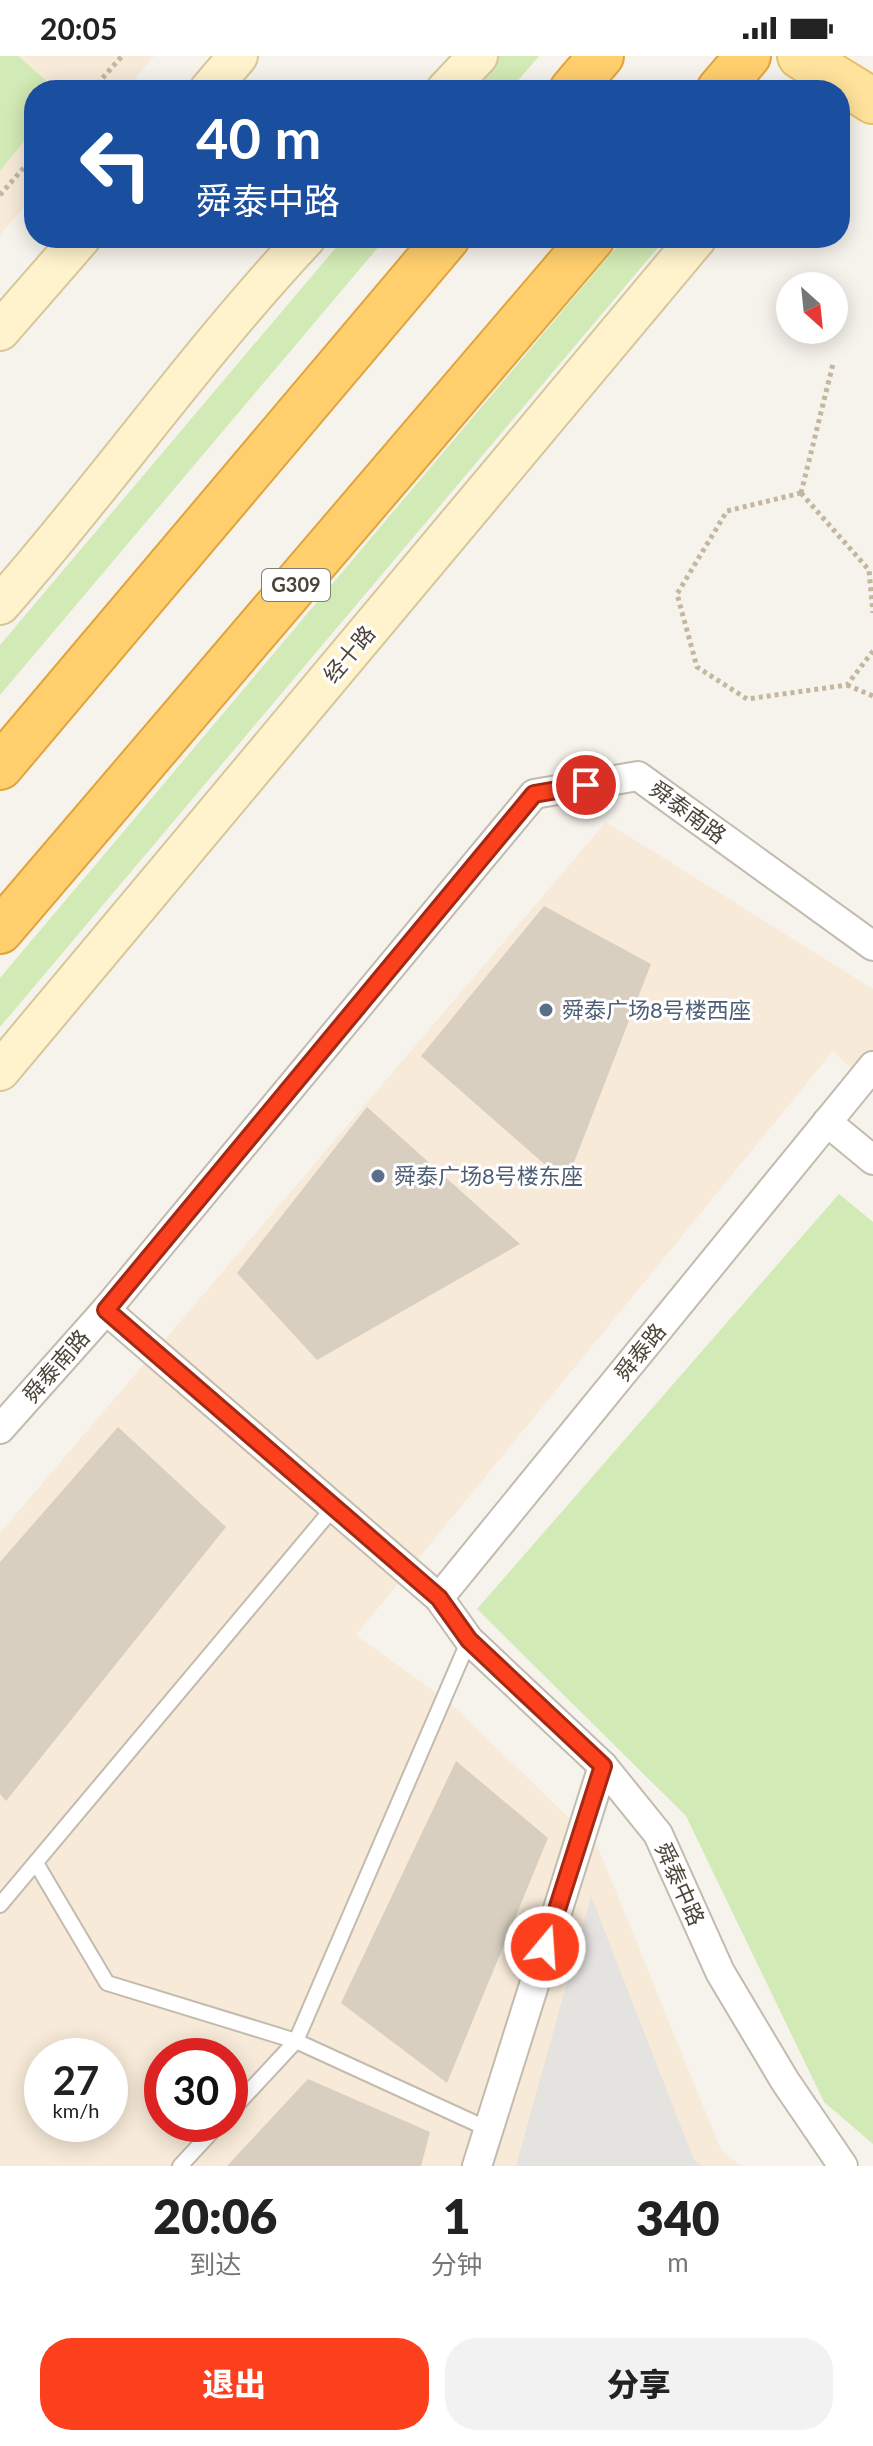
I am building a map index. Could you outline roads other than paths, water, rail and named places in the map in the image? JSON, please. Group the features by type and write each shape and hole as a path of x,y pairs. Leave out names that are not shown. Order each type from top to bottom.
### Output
{"highway":[{"path":"581,80 601,56"},
{"path":"728,80 748,56"},
{"path":"0,767 439,248"},
{"name":"G309","path":"0,931 583,248"}],"main road":[{"path":"218,80 238,56"},
{"path":"455,80 478,56"},
{"path":"850,86 873,101"},
{"path":"0,331 72,248"},
{"path":"0,605 65,532 233,321 297,248"},
{"name":"经十路","path":"0,1071 689,248"}],"street":[{"name":"舜泰南路","path":"0,1429 106,1310 534,794 638,776 873,946"},
{"name":"舜泰路","path":"439,1598 873,1066"},
{"path":"827,1122 873,1160"},
{"path":"106,1310 439,1598 469,1640"},
{"name":"舜泰中路","path":"469,1640 603,1766 658,1834 720,1972 785,2081 843,2166"},
{"path":"477,2166 603,1766"}],"lane":[{"path":"0,1905 334,1507"},
{"path":"248,2093 296,2041 469,1640"},
{"path":"36,1863 107,1983 296,2041 488,2129"},
{"path":"180,2166 202,2142"}],"place":[{"name":"舜泰广场8号楼西座","path":"546,1010"},
{"name":"舜泰广场8号楼东座","path":"378,1176"}]}
